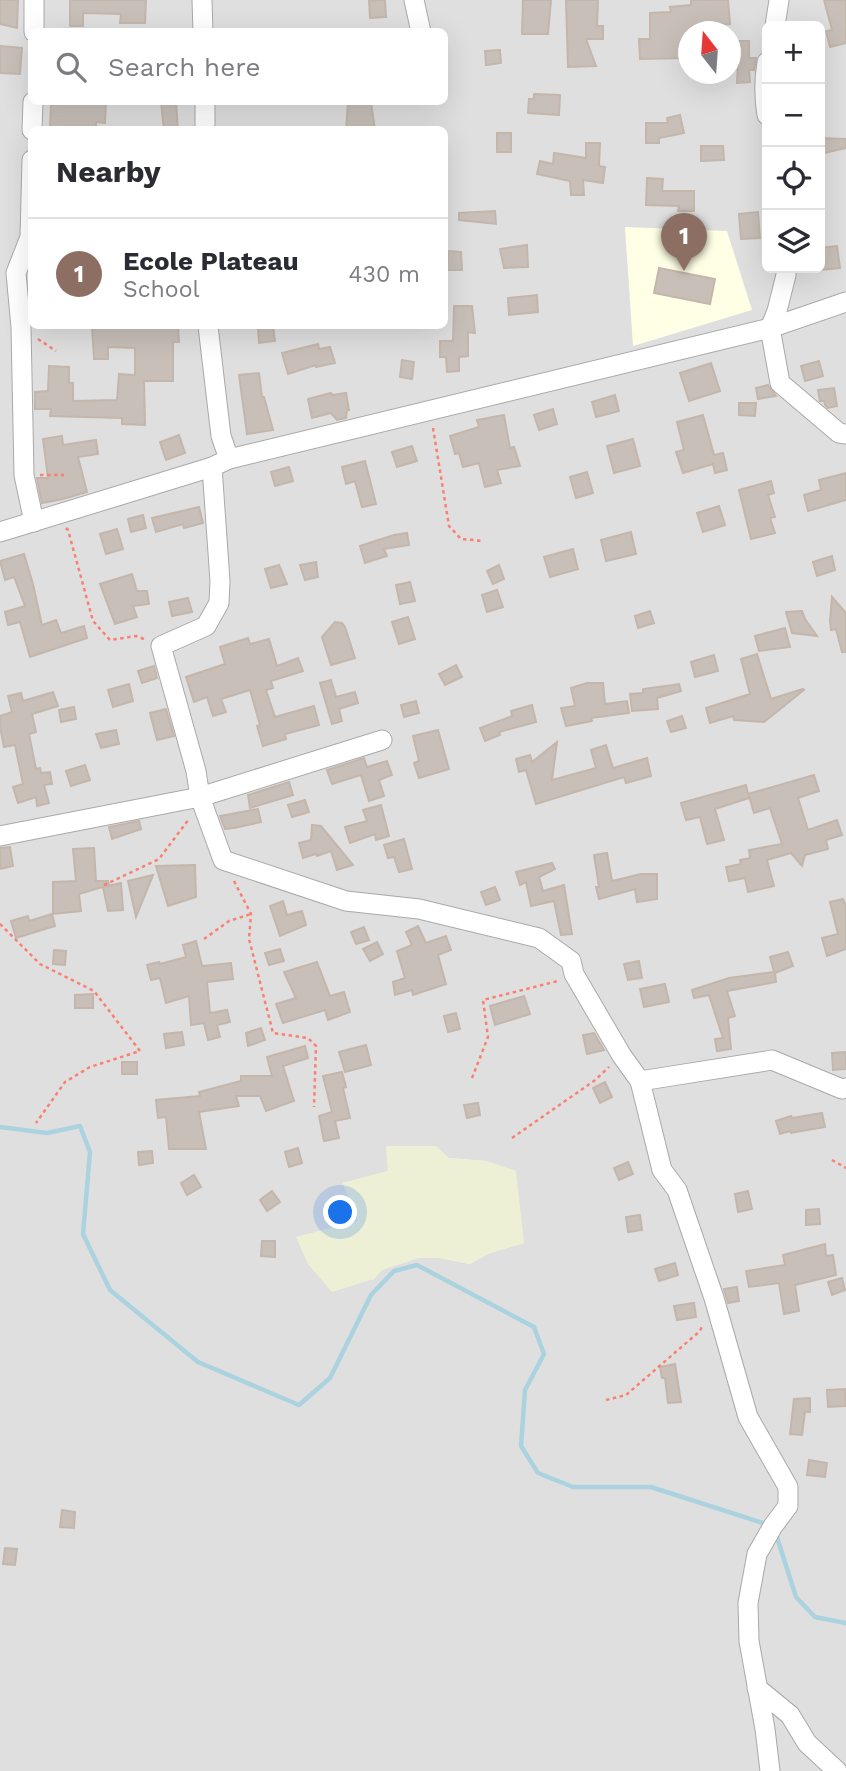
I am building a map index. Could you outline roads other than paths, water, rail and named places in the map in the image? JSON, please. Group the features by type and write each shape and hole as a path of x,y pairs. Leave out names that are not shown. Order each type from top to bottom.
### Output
{"street":[{"path":"34,0 34,28"},
{"path":"202,0 203,28"},
{"path":"414,0 420,28"},
{"path":"776,21 779,0"},
{"path":"32,126 33,105"},
{"path":"205,105 205,126"},
{"path":"28,241 16,273 21,327 24,475 43,519"},
{"path":"786,273 770,328 780,383 839,433 846,434"},
{"path":"0,531 221,463 770,328 846,302"},
{"path":"208,329 221,436 219,603 206,626 161,646 200,797 222,860 346,901 419,909 539,938 570,961 574,974 622,1056 640,1081 663,1170 677,1190 748,1416 788,1487 788,1506 758,1554 748,1603 750,1641 770,1771"},
{"path":"0,836 200,797 382,740"},
{"path":"640,1081 772,1060 842,1089 846,1088"},
{"path":"757,1688 790,1715 807,1743 837,1771"}],"waterway":[{"path":"0,1127 47,1133 80,1126 90,1152 83,1234 110,1290 198,1362 299,1405 330,1378 371,1295 394,1271 417,1265 534,1327 544,1354 525,1390 521,1446 538,1473 573,1487 651,1487 766,1524"},
{"path":"776,1534 796,1597 815,1617 846,1623"}],"place":[{"name":"Ecole Plateau","path":"684,271"}]}
